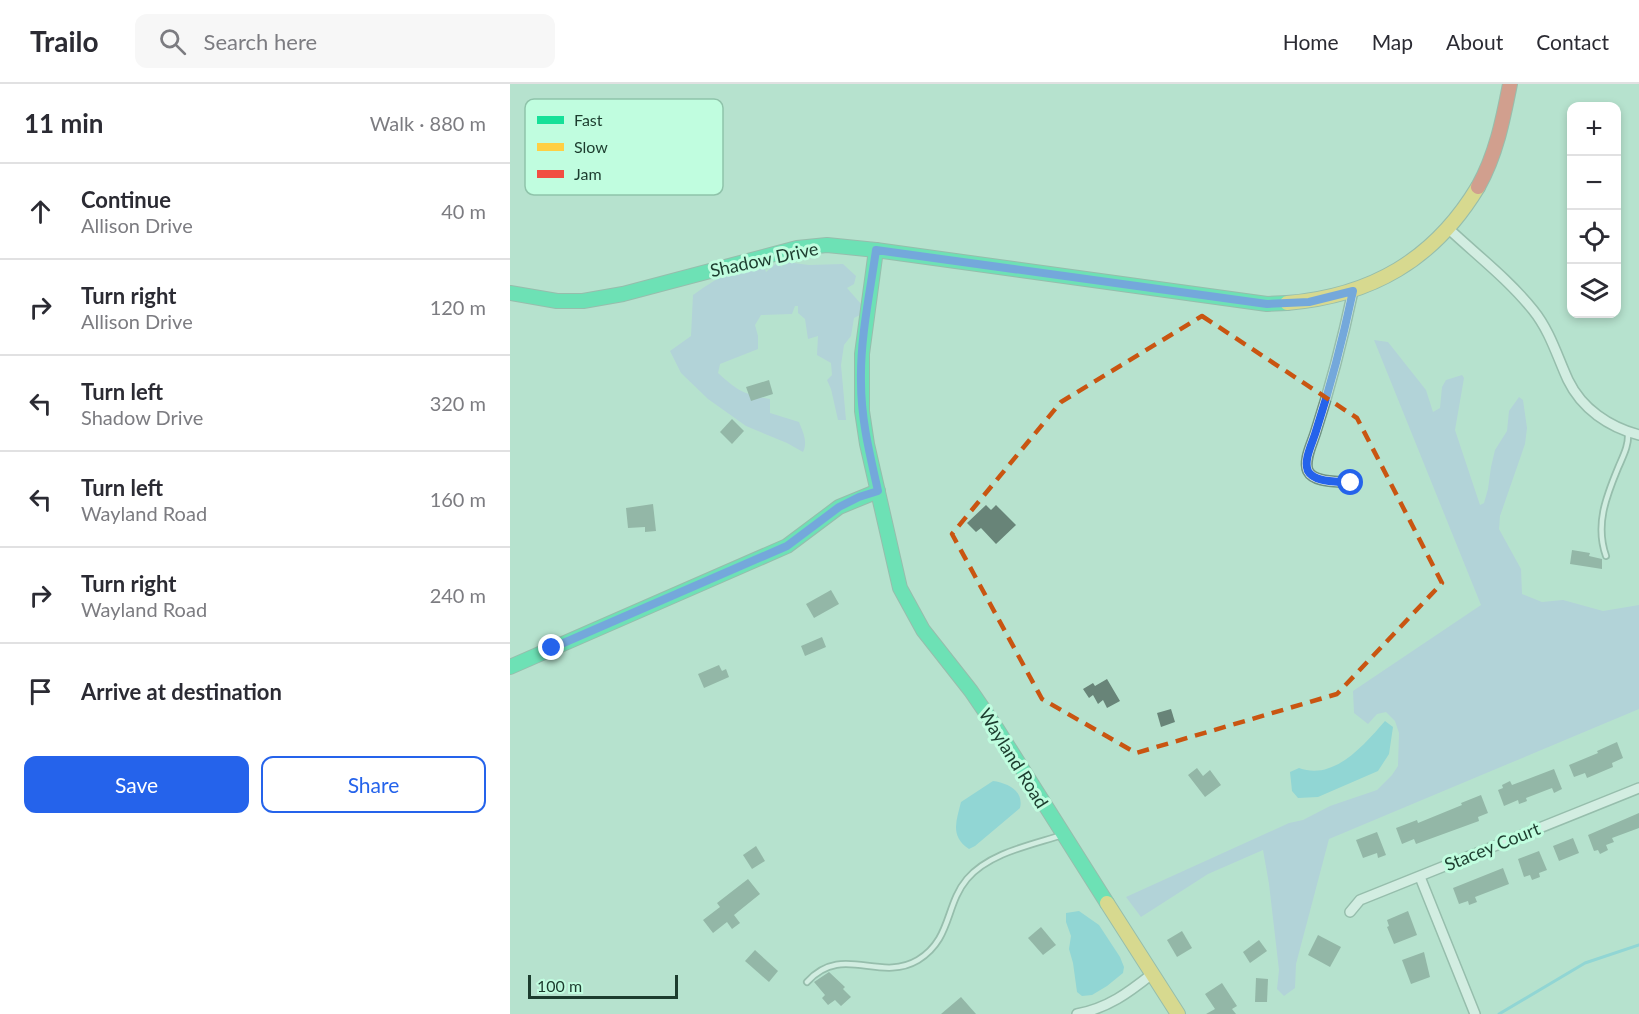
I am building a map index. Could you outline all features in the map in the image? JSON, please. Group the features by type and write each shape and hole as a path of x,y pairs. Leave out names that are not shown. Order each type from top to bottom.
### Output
{"street":[{"name":"Shadow Drive","path":"510,293 557,302 583,301 623,294 797,248 827,245 1267,304 1309,302 1353,291 1394,274 1414,261 1450,230 1470,203 1487,173 1502,130 1510,84"},
{"path":"1450,230 1535,312 1555,346 1568,381 1588,408 1600,418 1639,435"},
{"name":"Wayland Road","path":"876,250 862,354 861,382 867,444 900,588 915,621 971,692 1152,974 1167,993 1178,1014"},
{"path":"1351,483 1317,479 1309,474 1306,463 1346,324 1353,291"},
{"path":"510,667 787,546 839,507 878,491"},
{"name":"Stacey Court","path":"1350,912 1360,900 1639,788"},
{"path":"1420,876 1475,1014"},
{"path":"1077,1014 1096,1010 1125,995 1152,974"}],"lane":[{"path":"1605,556 1600,531 1603,508 1627,448 1628,432"},
{"path":"807,982 816,971 838,964 896,968 918,960 937,943 944,933 962,887 977,869 1002,855 1062,834"}],"highlighted area":[{"path":"1202,316 1357,418 1442,583 1337,694 1136,753 1042,699 952,534 1061,402"}],"shaded area":[{"path":"786,262 809,265 843,264 856,276 854,284 847,288 861,304 860,315 854,318 851,336 844,345 841,365 846,420 838,420 827,380 832,375 831,363 817,355 818,336 808,339 805,319 798,313 798,306 795,306 792,314 761,315 755,325 758,349 720,364 718,373 741,391 770,399 770,413 799,422 805,441 803,452 746,426 708,399 681,373 670,351 691,336 693,295 745,266 763,264 766,272 777,263 781,267"},
{"path":"1374,340 1388,342 1426,390 1433,412 1440,408 1442,387 1446,380 1462,375 1464,378 1455,430 1480,505 1484,503 1488,489 1495,450 1507,431 1509,411 1519,397 1523,400 1527,428 1525,444 1500,516 1499,529 1521,569 1522,594 1542,602 1563,600 1603,611 1639,605 1639,709 1329,839 1296,964 1295,988 1284,996 1277,989 1279,970 1263,850 1208,874 1141,917 1126,897 1289,823 1303,820 1330,806 1377,790 1398,766 1399,733 1395,721 1386,712 1377,714 1368,724 1354,713 1353,691 1481,605"},
{"path":"1385,721 1393,727 1389,754 1378,771 1318,797 1298,798 1292,791 1290,772 1299,768 1312,771 1324,770 1336,765 1358,750"},
{"path":"993,781 1014,789 1020,797 1020,808 969,849 959,839 957,833 956,821 961,802"},
{"path":"1079,911 1099,925 1124,967 1123,973 1107,986 1092,995 1082,996 1077,992 1069,949 1071,936 1066,922 1066,913"}],"building":[{"path":"769,380 773,394 751,401 746,387"},
{"path":"732,419 744,431 732,444 720,432"},
{"path":"653,504 656,531 645,532 645,527 628,528 626,508"},
{"path":"986,505 991,510 996,505 1016,525 996,544 981,528 976,532 967,523"},
{"path":"1572,550 1590,553 1589,556 1602,559 1602,569 1570,564"},
{"path":"831,590 839,604 814,618 806,604"},
{"path":"822,637 826,647 805,656 801,646"},
{"path":"719,665 722,671 726,669 729,677 704,688 698,674"},
{"path":"1107,679 1120,701 1107,708 1103,700 1098,704 1093,695 1089,698 1083,689 1093,683 1095,686"},
{"path":"1171,709 1175,722 1161,727 1157,713"},
{"path":"1617,742 1623,758 1612,763 1613,767 1587,778 1585,773 1574,777 1569,765"},
{"path":"1197,768 1203,776 1210,770 1221,785 1205,797 1188,775"},
{"path":"1554,769 1562,789 1554,793 1552,788 1526,798 1527,801 1519,804 1518,800 1504,806 1498,790 1503,788 1502,785 1510,781 1512,785"},
{"path":"1481,795 1488,813 1478,817 1479,821 1416,844 1414,839 1402,844 1396,828 1417,820 1418,823"},
{"path":"1639,813 1639,828 1612,838 1614,842 1606,845 1608,850 1600,854 1598,850 1594,851 1588,835"},
{"path":"1377,832 1386,855 1378,858 1377,853 1363,858 1356,840"},
{"path":"1573,838 1579,853 1559,861 1553,846"},
{"path":"756,846 765,861 752,869 743,855"},
{"path":"1539,851 1547,870 1539,873 1540,877 1532,880 1530,875 1524,877 1518,859"},
{"path":"1503,868 1509,884 1475,897 1477,902 1469,905 1468,901 1459,904 1453,888"},
{"path":"748,879 760,894 734,915 740,923 732,929 727,922 713,933 703,920 720,907 717,903"},
{"path":"1408,911 1417,935 1394,944 1387,927 1389,926 1387,920"},
{"path":"1041,927 1056,945 1043,955 1028,938"},
{"path":"1182,931 1192,948 1177,957 1167,940"},
{"path":"1318,935 1341,947 1330,967 1308,955"},
{"path":"1259,940 1267,951 1250,963 1243,952"},
{"path":"755,950 778,971 769,982 745,961"},
{"path":"1424,952 1430,977 1411,984 1402,960"},
{"path":"829,972 845,987 843,989 851,997 841,1006 835,1000 828,1005 822,998 825,995 814,982"},
{"path":"1256,978 1268,979 1267,1002 1255,1002"},
{"path":"1222,983 1237,1006 1232,1009 1236,1014 1206,1014 1215,1009 1205,994"},
{"path":"961,997 976,1014 941,1014"}],"waterway":[{"path":"1499,1014 1585,963 1639,945"}],"traffic: fast":[{"path":"510,293 557,301 583,301 623,294 797,248 827,245 1267,304 1287,303"},
{"path":"876,250 862,354 862,411 867,444 900,588 923,630 971,691 997,729 1107,903"},
{"path":"510,667 787,546 839,507 878,491"}],"traffic: slow":[{"path":"1287,303 1346,292 1398,270 1441,235 1461,213 1478,187"},
{"path":"1107,903 1178,1014"}],"traffic: jam":[{"path":"1478,187 1494,150 1510,84"}],"route":[{"path":"552,648 787,546 802,537 839,507 878,491 867,444 861,382 862,354 876,250 1267,304 1309,302 1353,291 1346,324 1306,463 1309,474 1317,479 1351,483"}]}
